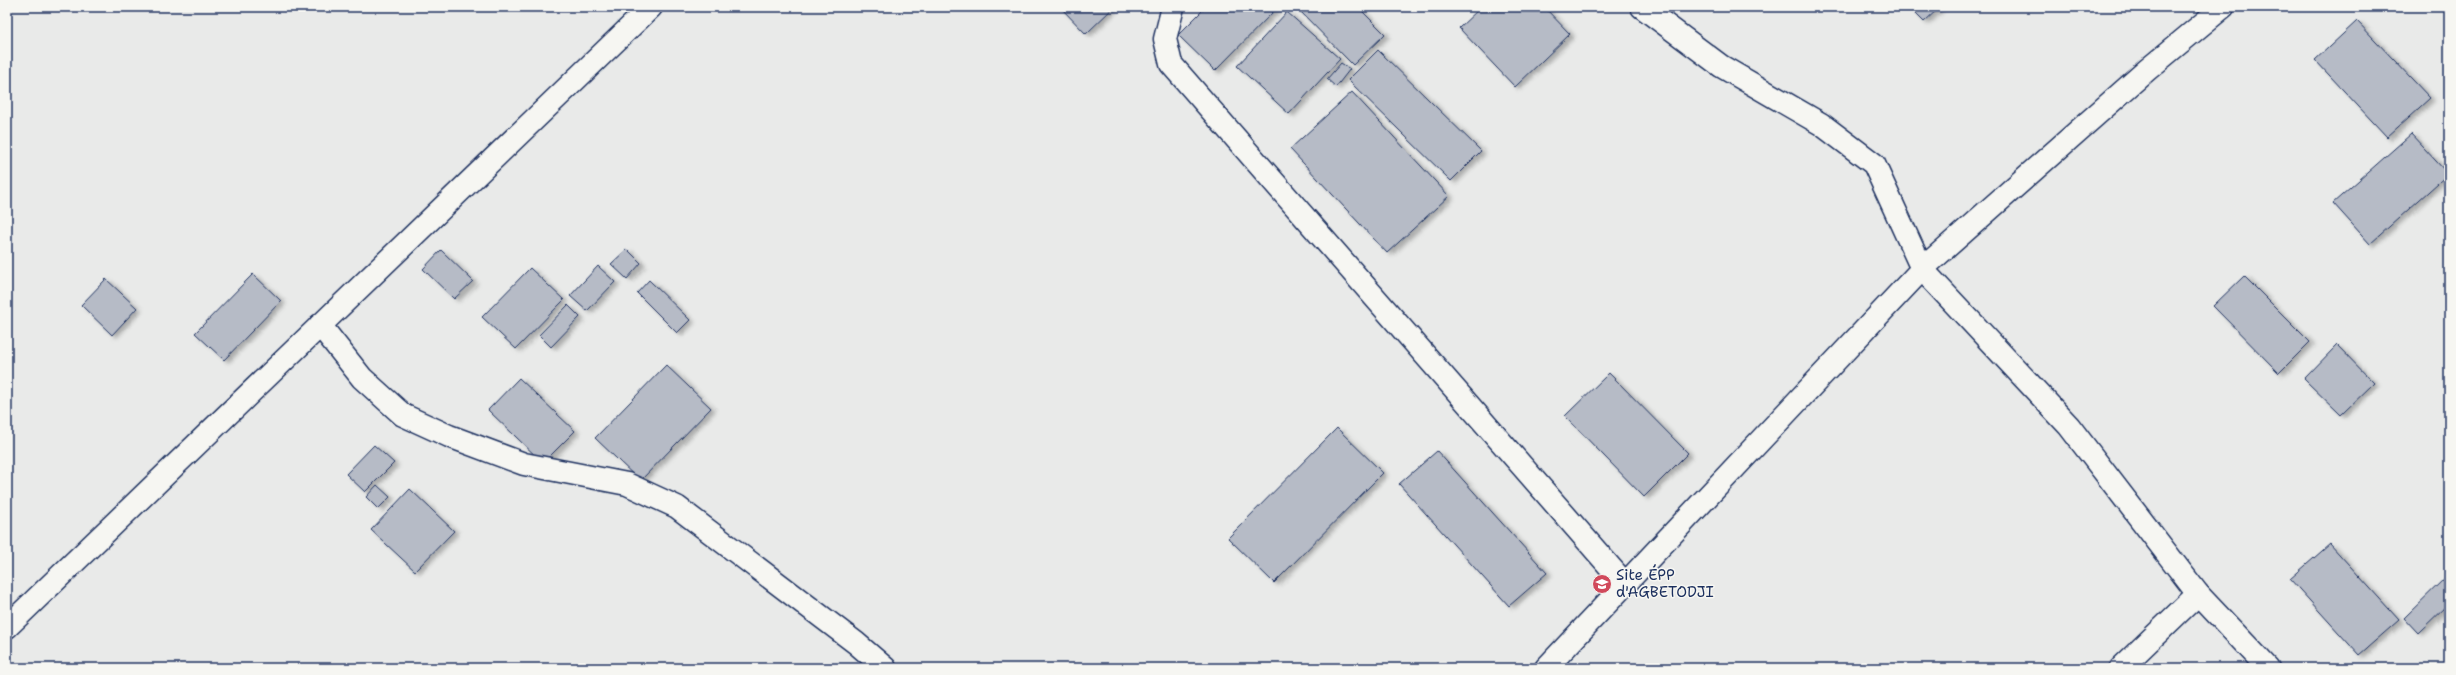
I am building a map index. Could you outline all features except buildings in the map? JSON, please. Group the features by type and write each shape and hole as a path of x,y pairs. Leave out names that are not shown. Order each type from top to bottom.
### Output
{"street":[{"path":"7,627 651,7"},
{"path":"1173,7 1165,39 1171,64 1625,584"},
{"path":"1642,7 1721,66 1821,124 1874,164 1922,269 2069,426 2198,594 2268,668"},
{"path":"1546,668 1922,269 2147,70 2223,7"},
{"path":"320,325 362,378 403,415 449,436 524,464 627,484 677,507 856,642 885,668"},
{"path":"2121,668 2198,594"}],"place":[{"name":"Site ÉPP d'AGBETODJI","path":"1602,584"}]}
